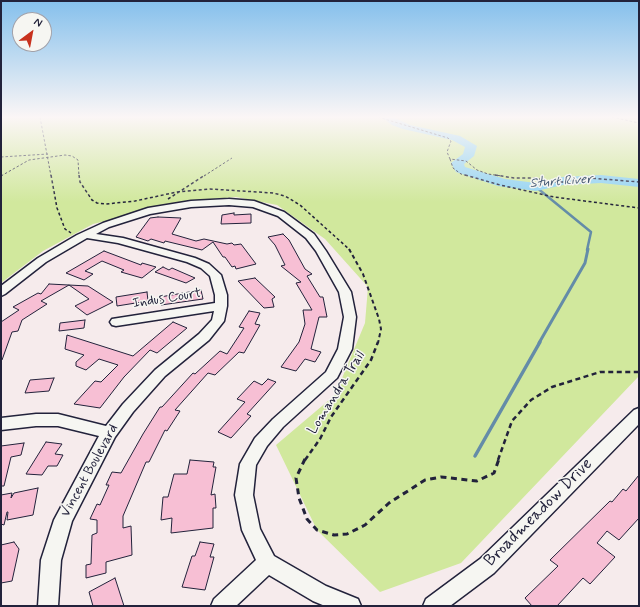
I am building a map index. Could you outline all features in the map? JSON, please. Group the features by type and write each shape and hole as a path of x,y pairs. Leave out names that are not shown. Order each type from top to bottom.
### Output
{"street":[{"path":"1,292 42,260 83,236 126,217 163,209 192,204 229,202 254,204 281,214 310,236 322,251 345,292 350,317 345,349 332,375 278,423 262,442 248,464 244,495 251,530 267,563 320,594 351,606"},
{"name":"Vincent Boulevard","path":"48,606 51,560 63,520 109,433 128,408 160,373 204,337 218,321 221,306 221,295 215,275 205,266 190,260 119,240 83,236"},
{"name":"Indus Court","path":"116,322 221,306"},
{"name":"Broadmeadow Drive","path":"433,606 487,566 639,414"},
{"path":"1,424 36,420 58,420 109,433"},
{"path":"222,606 267,563"}],"path":[{"path":"46,145 57,208 65,230 83,236"},
{"path":"449,145 447,152 453,168 461,174 500,185 554,197 639,208"},
{"path":"1,157 48,155"},
{"name":"Lomandra Trail","path":"1,176 24,163 48,155 65,155 72,156 78,160 80,182 92,200 98,203 106,204 135,201 180,191 223,189 273,193 285,196 300,205 349,249 363,274 379,319 381,329 379,340 371,360 331,417 320,439 302,464 296,478 299,498 307,519 317,530 334,535 347,534 365,525 389,503 426,480 441,477 477,481 494,473 512,421 531,400 552,387 600,372 639,372"},
{"path":"167,199 232,158"},
{"path":"450,159 466,161 477,170 497,176 534,178 559,182 590,178 639,182"}],"green space":[{"path":"1,145 639,145 639,376 461,563 380,592 317,530 276,445 335,395 365,323 368,287 325,239 277,205 236,197 172,203 148,211 93,224 43,251 1,283"}],"building":[{"path":"234,213 234,215 251,214 251,223 221,224 222,215"},
{"path":"150,218 181,218 172,234 196,241 204,239 227,244 232,243 234,245 241,244 256,264 236,269 235,266 232,267 213,242 202,250 165,241 164,243 151,239 148,241 136,237"},
{"path":"283,234 289,240 305,269 312,274 307,276 320,297 323,297 327,317 319,317 311,349 321,352 315,362 305,359 296,371 281,367 299,342 305,324 303,310 312,310 296,283 301,282 281,266 285,265 275,245 268,237"},
{"path":"104,251 141,265 142,263 156,267 142,278 121,272 124,270 102,261 85,271 93,274 84,280 66,273"},
{"path":"163,267 169,270 172,268 195,278 186,283 155,272"},
{"path":"255,278 275,297 272,299 274,307 264,308 238,281"},
{"path":"49,284 69,285 41,301 47,304 22,320 18,331 12,332 2,360 1,322 19,310 13,307 38,293 41,294"},
{"path":"69,285 88,286 113,302 87,315 75,306 89,299"},
{"path":"201,290 203,299 161,305 160,297"},
{"path":"147,292 148,301 117,306 116,297"},
{"path":"249,311 260,313 255,324 260,325 244,353 239,352 215,375 208,373 175,410 180,411 167,431 165,430 149,462 146,462 123,516 123,528 131,526 132,555 106,562 106,573 86,578 86,565 91,564 92,535 97,533 97,520 90,519 97,504 100,505 109,485 106,485 112,472 121,473 160,407 162,407 193,373 195,374 220,351 227,354 244,328 239,327"},
{"path":"85,320 84,328 59,331 60,323"},
{"path":"173,322 187,328 157,353 150,350 124,377 100,408 74,404 95,381 101,382 118,365 99,359 86,370 76,366 76,362 84,355 65,349 67,335 133,356"},
{"path":"54,378 49,391 25,393 30,380"},
{"path":"268,379 276,382 247,414 251,416 231,438 218,432 245,402 237,399 254,381 262,385"},
{"path":"46,442 62,444 55,454 63,455 57,466 48,466 42,475 26,474"},
{"path":"24,443 21,455 11,457 4,486 1,486 1,446"},
{"path":"190,460 214,462 213,467 216,467 211,495 215,494 216,508 213,508 213,528 171,533 172,518 161,520 163,497 168,497 174,474 187,474"},
{"path":"639,475 639,518 619,540 607,531 597,543 615,557 590,584 583,578 557,606 532,606 525,598 558,566 550,560 610,501 612,502 623,489 626,491"},
{"path":"38,488 33,515 7,520 7,512 4,525 1,524 1,495 12,493 11,498 14,493"},
{"path":"14,542 19,549 12,581 1,583 1,545"},
{"path":"200,542 214,544 210,557 214,557 205,590 182,587 192,556 195,556"},
{"path":"115,578 124,606 93,606 89,592"}],"waterway":[{"name":"Sturt River","path":"470,145 471,146 468,156 457,163 460,169 503,183 536,187 563,181 601,179 639,183"},
{"path":"536,187 591,232 587,250"},
{"path":"539,343 585,263 588,249"},
{"path":"475,456 540,342"}]}
